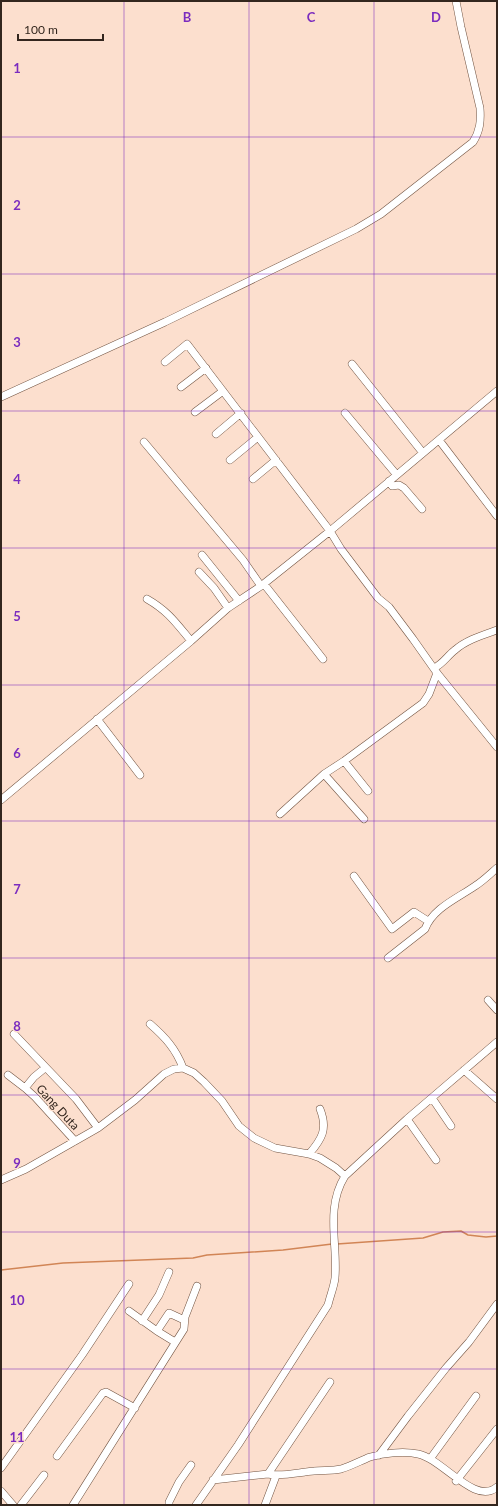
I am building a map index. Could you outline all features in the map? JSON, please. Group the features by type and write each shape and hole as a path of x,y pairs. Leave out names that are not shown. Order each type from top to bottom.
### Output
{"street":[{"path":"1,397 165,322 356,229 381,214 473,142 477,135 481,119 480,108 460,28 456,1"},
{"path":"165,362 187,344 330,531 341,550 378,598 389,607 435,671 497,748"},
{"path":"352,364 423,453"},
{"path":"181,387 206,368"},
{"path":"1,800 191,641 228,608 263,585 330,531 497,390"},
{"path":"195,412 223,391"},
{"path":"216,434 241,413"},
{"path":"345,413 396,474"},
{"path":"230,460 258,437"},
{"path":"439,440 497,516"},
{"path":"144,442 243,560 323,659"},
{"path":"253,479 276,460"},
{"path":"389,481 392,486 401,485 422,509"},
{"path":"202,555 239,601"},
{"path":"199,572 214,588 228,608"},
{"path":"147,599 169,614 191,641"},
{"path":"280,814 324,774 344,762 423,703 429,694 435,671 439,665 460,646 470,640 497,630"},
{"path":"97,720 140,775"},
{"path":"344,762 368,790"},
{"path":"324,774 364,819"},
{"path":"388,958 425,929 428,921 446,905 475,886 497,868"},
{"path":"354,876 392,929 414,912 428,921"},
{"path":"488,1000 497,1010"},
{"path":"150,1024 170,1043 179,1057 183,1068"},
{"path":"14,1034 76,1099 98,1128"},
{"path":"196,1505 238,1445 328,1305 335,1280 333,1237 335,1203 340,1185 345,1176 407,1119 497,1042"},
{"path":"25,1088 34,1077 45,1068"},
{"path":"1,1180 26,1168 98,1128 135,1100 164,1074 174,1069 183,1068 194,1073 204,1082 222,1101 239,1126 254,1138 275,1148 309,1154 325,1161 345,1176"},
{"path":"464,1070 497,1099"},
{"name":"Gang Duta","path":"8,1075 36,1097 75,1141"},
{"path":"432,1098 451,1126"},
{"path":"309,1154 317,1145 324,1129 323,1116 320,1109"},
{"path":"407,1119 436,1160"},
{"path":"142,1321 159,1295 169,1272"},
{"path":"1,1468 82,1355 129,1284"},
{"path":"73,1505 184,1329 185,1318 197,1286"},
{"path":"379,1455 446,1368 469,1342 497,1304"},
{"path":"129,1311 156,1331 175,1342"},
{"path":"156,1331 169,1313 182,1319 185,1318"},
{"path":"265,1505 272,1475 330,1382"},
{"path":"57,1456 103,1393 106,1392 135,1408"},
{"path":"430,1459 476,1396"},
{"path":"456,1481 497,1429"},
{"path":"213,1480 342,1468 379,1455 418,1454 430,1459 443,1468 456,1481 481,1495 489,1494 497,1487"},
{"path":"169,1505 179,1482 191,1465"},
{"path":"21,1505 44,1475"},
{"path":"1,1490 13,1505"}],"waterway":[{"path":"337,1244 423,1238 443,1232 461,1231 468,1235 486,1237 497,1236"},
{"path":"1,1270 63,1263 193,1258 207,1255 283,1250 332,1244"}]}
